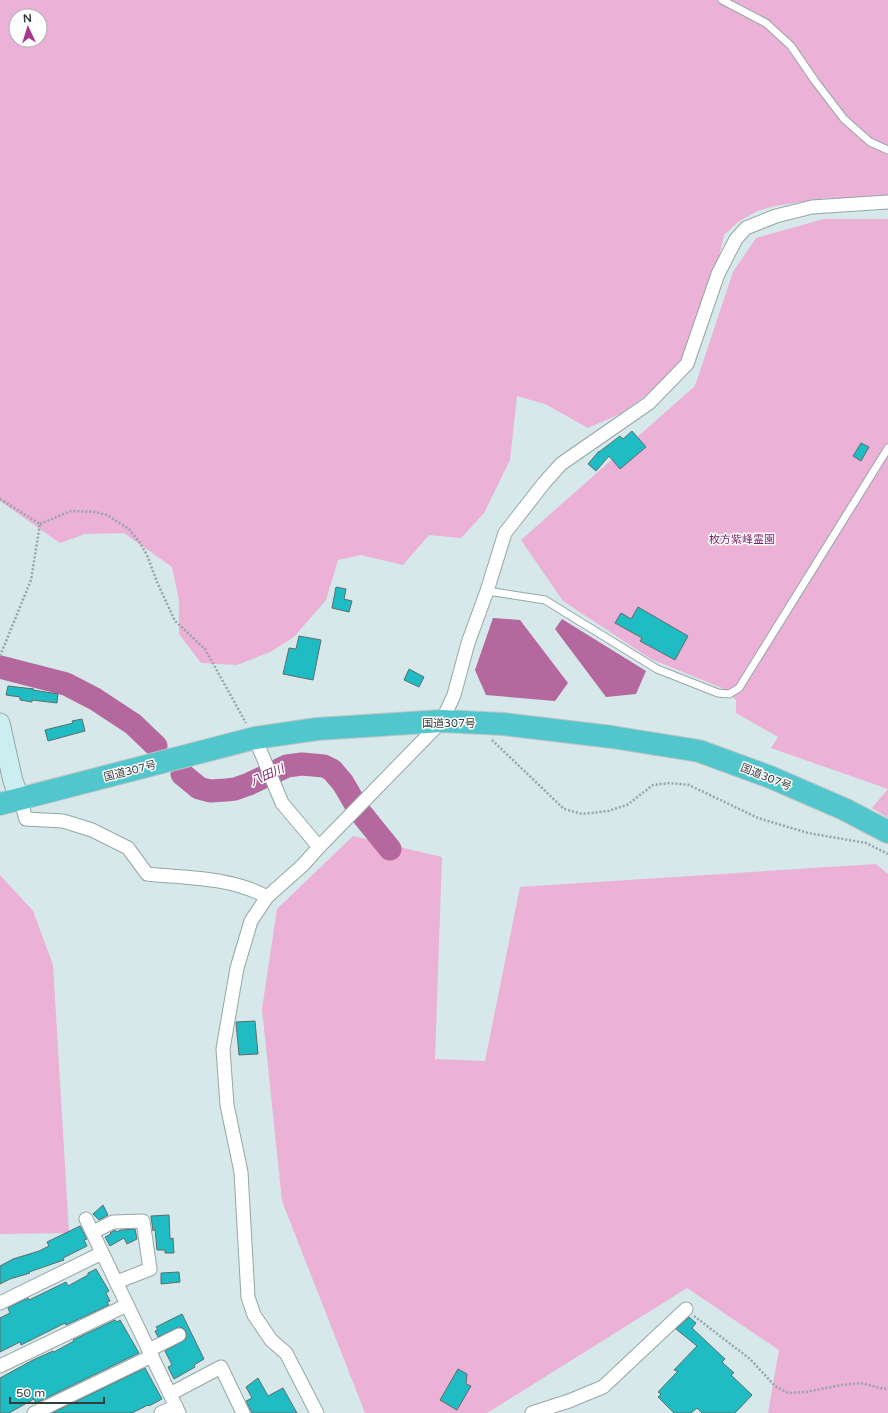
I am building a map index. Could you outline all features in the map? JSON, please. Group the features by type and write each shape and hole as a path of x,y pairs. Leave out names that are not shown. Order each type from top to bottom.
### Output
{"highway":[{"name":"国道307号","path":"10,802 255,738 317,729 442,721 503,724 604,736 699,751 770,777 844,809 888,832"}],"street":[{"path":"317,1413 286,1353 271,1340 254,1315 248,1297 241,1172 227,1105 223,1049 237,968 251,921 267,897 303,865 442,721 454,695 468,642 487,591 504,533 561,464 649,403 687,364 718,274 736,239 746,228 776,216 812,207 888,202"},
{"path":"0,722 13,781 10,802 26,820 63,821 92,830 128,848 147,874 224,881 255,890 267,897"},
{"path":"255,738 282,803 319,847"},
{"path":"86,1219 175,1404"},
{"path":"93,1232 112,1222 143,1221 150,1269 117,1282"},
{"path":"0,1303 102,1253"},
{"path":"0,1366 127,1305"},
{"path":"532,1413 569,1401 602,1387 686,1309"},
{"path":"34,1413 150,1353 179,1335"},
{"path":"161,1413 175,1404 221,1367 243,1413"}],"lane":[{"path":"722,0 766,23 791,46 844,119 870,142 888,150"},
{"path":"487,591 545,600 657,669 718,693 729,694 739,688 888,448"}],"path":[{"path":"0,499 40,524"},
{"path":"40,524 71,511 95,512 107,514 128,529 140,543 147,555 157,582 175,621 205,649 255,738"},
{"path":"0,656 31,580 40,524"},
{"path":"475,723 564,809 582,814 608,811 626,805 653,785 670,783 689,785 758,818 808,833 866,843 888,854"},
{"path":"686,1309 750,1359 775,1386 788,1393 806,1392 842,1384 861,1383 888,1388"}],"green space":[{"path":"0,0 888,0 888,199 827,198 775,206 757,211 738,222 724,235 713,283 675,374 620,414 588,428 545,404 517,396 510,460 484,513 461,538 429,535 403,565 361,555 338,560 326,600 294,637 270,652 237,665 201,663 179,634 179,600 172,567 124,533 85,534 60,543 0,501"},
{"name":"枚方紫峰霊園","path":"824,219 888,219 888,789 771,748 778,737 736,713 736,700 722,688 651,659 563,601 521,540 695,386 733,272 756,238"},
{"path":"888,789 888,818 872,808"},
{"path":"353,836 442,857 435,1059 485,1061 520,887 876,864 888,874 888,1413 768,1413 779,1350 687,1288 487,1413 365,1413 282,1201 262,1009 277,909"},
{"path":"0,875 33,911 53,965 69,1233 0,1234"}],"shaded area":[{"path":"493,618 520,620 568,683 555,701 486,695 475,670"},
{"path":"562,619 646,671 636,694 606,697 555,629"}],"building":[{"path":"632,431 646,447 620,469 609,456 596,471 588,464 599,451 620,436 623,439"},
{"path":"861,443 869,447 861,461 853,456"},
{"path":"336,587 346,589 344,599 352,601 349,612 332,608"},
{"path":"638,607 688,636 675,660 640,641 642,638 615,623 621,613 631,619"},
{"path":"299,636 321,640 313,680 283,674 289,648 296,649"},
{"path":"409,669 424,677 419,687 404,680"},
{"path":"8,686 58,694 57,703 20,700 20,697 6,695"},
{"path":"82,719 85,731 48,741 45,730 73,723 72,721"},
{"path":"255,1021 258,1054 239,1055 236,1022"},
{"path":"103,1205 108,1215 99,1220 93,1214"},
{"path":"169,1215 170,1239 173,1238 174,1253 165,1253 165,1250 157,1250 155,1229 153,1231 151,1216"},
{"path":"80,1226 87,1239 84,1240 87,1246 63,1258 64,1260 0,1284 0,1266 13,1259 39,1251 49,1246 47,1242"},
{"path":"135,1229 137,1239 127,1244 124,1238 110,1246 105,1237 115,1230 116,1232"},
{"path":"96,1269 109,1291 106,1293 110,1301 107,1302 109,1305 66,1325 65,1323 21,1345 20,1342 0,1352 0,1318 10,1313 8,1308 28,1298 29,1300 66,1282 68,1286"},
{"path":"179,1272 180,1282 161,1284 161,1273"},
{"path":"182,1314 204,1359 194,1365 195,1367 174,1379 168,1367 172,1365 165,1351 185,1340 187,1336 186,1332 183,1328 179,1327 158,1337 155,1331 158,1330 156,1327"},
{"path":"689,1317 696,1323 692,1328 725,1359 722,1362 734,1373 731,1375 752,1395 735,1413 702,1413 697,1408 691,1413 674,1413 658,1397 661,1394 658,1392 678,1371 674,1370 697,1346 676,1329"},
{"path":"115,1320 117,1322 120,1320 139,1353 36,1403 34,1399 9,1413 0,1413 0,1378 33,1360 53,1351 54,1352 74,1341 73,1340"},
{"path":"145,1368 162,1399 149,1406 148,1405 132,1413 52,1413"},
{"path":"458,1369 467,1374 466,1384 471,1386 457,1410 440,1400"},
{"path":"258,1378 268,1396 283,1388 297,1413 252,1413 246,1401 252,1398 246,1387"}],"waterway":[{"name":"八田川","path":"0,667 66,684 95,699 133,724 156,746"},
{"name":"八田川","path":"182,774 199,788 210,791 235,789 287,766 302,764 324,766 332,770 343,783 360,812 390,849"}]}
